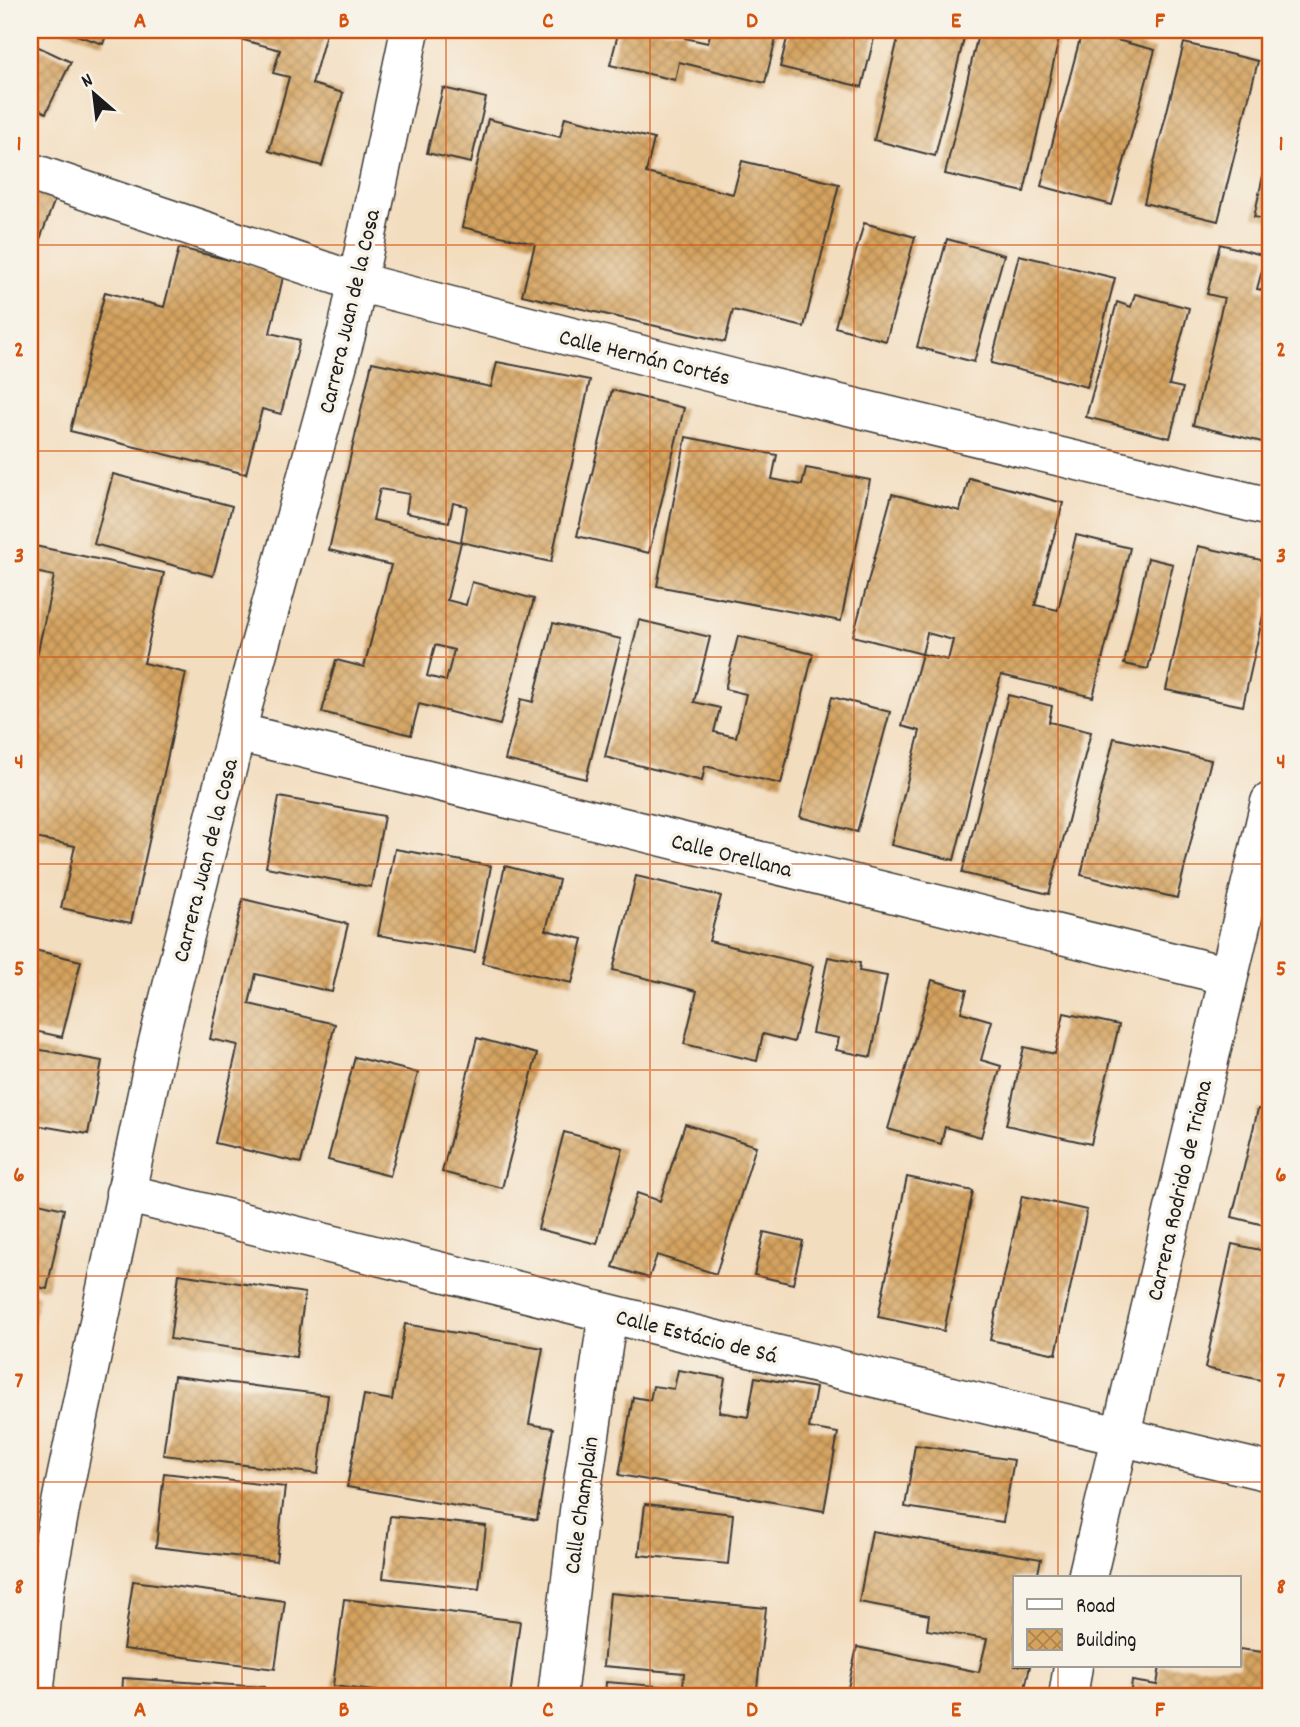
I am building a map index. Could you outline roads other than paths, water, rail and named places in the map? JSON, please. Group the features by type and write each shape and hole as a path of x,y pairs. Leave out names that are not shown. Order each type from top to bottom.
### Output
{"street":[{"name":"Carrera Juan de la Cosa","path":"34,1697 53,1548 125,1193 158,1046 236,732 347,331 410,30"},
{"name":"Calle Hernán Cortés","path":"30,172 357,282 744,381 1270,507"},
{"name":"Calle Orellana","path":"236,732 1229,976"},
{"name":"Carrera Rodrido de Triana","path":"1087,1576 1118,1435 1270,802"},
{"name":"Calle Estácio de Sá","path":"125,1193 608,1313 1270,1472"},
{"name":"Calle Champlain","path":"557,1697 580,1503 608,1313"},
{"path":"1068,1697 1073,1668"}]}
